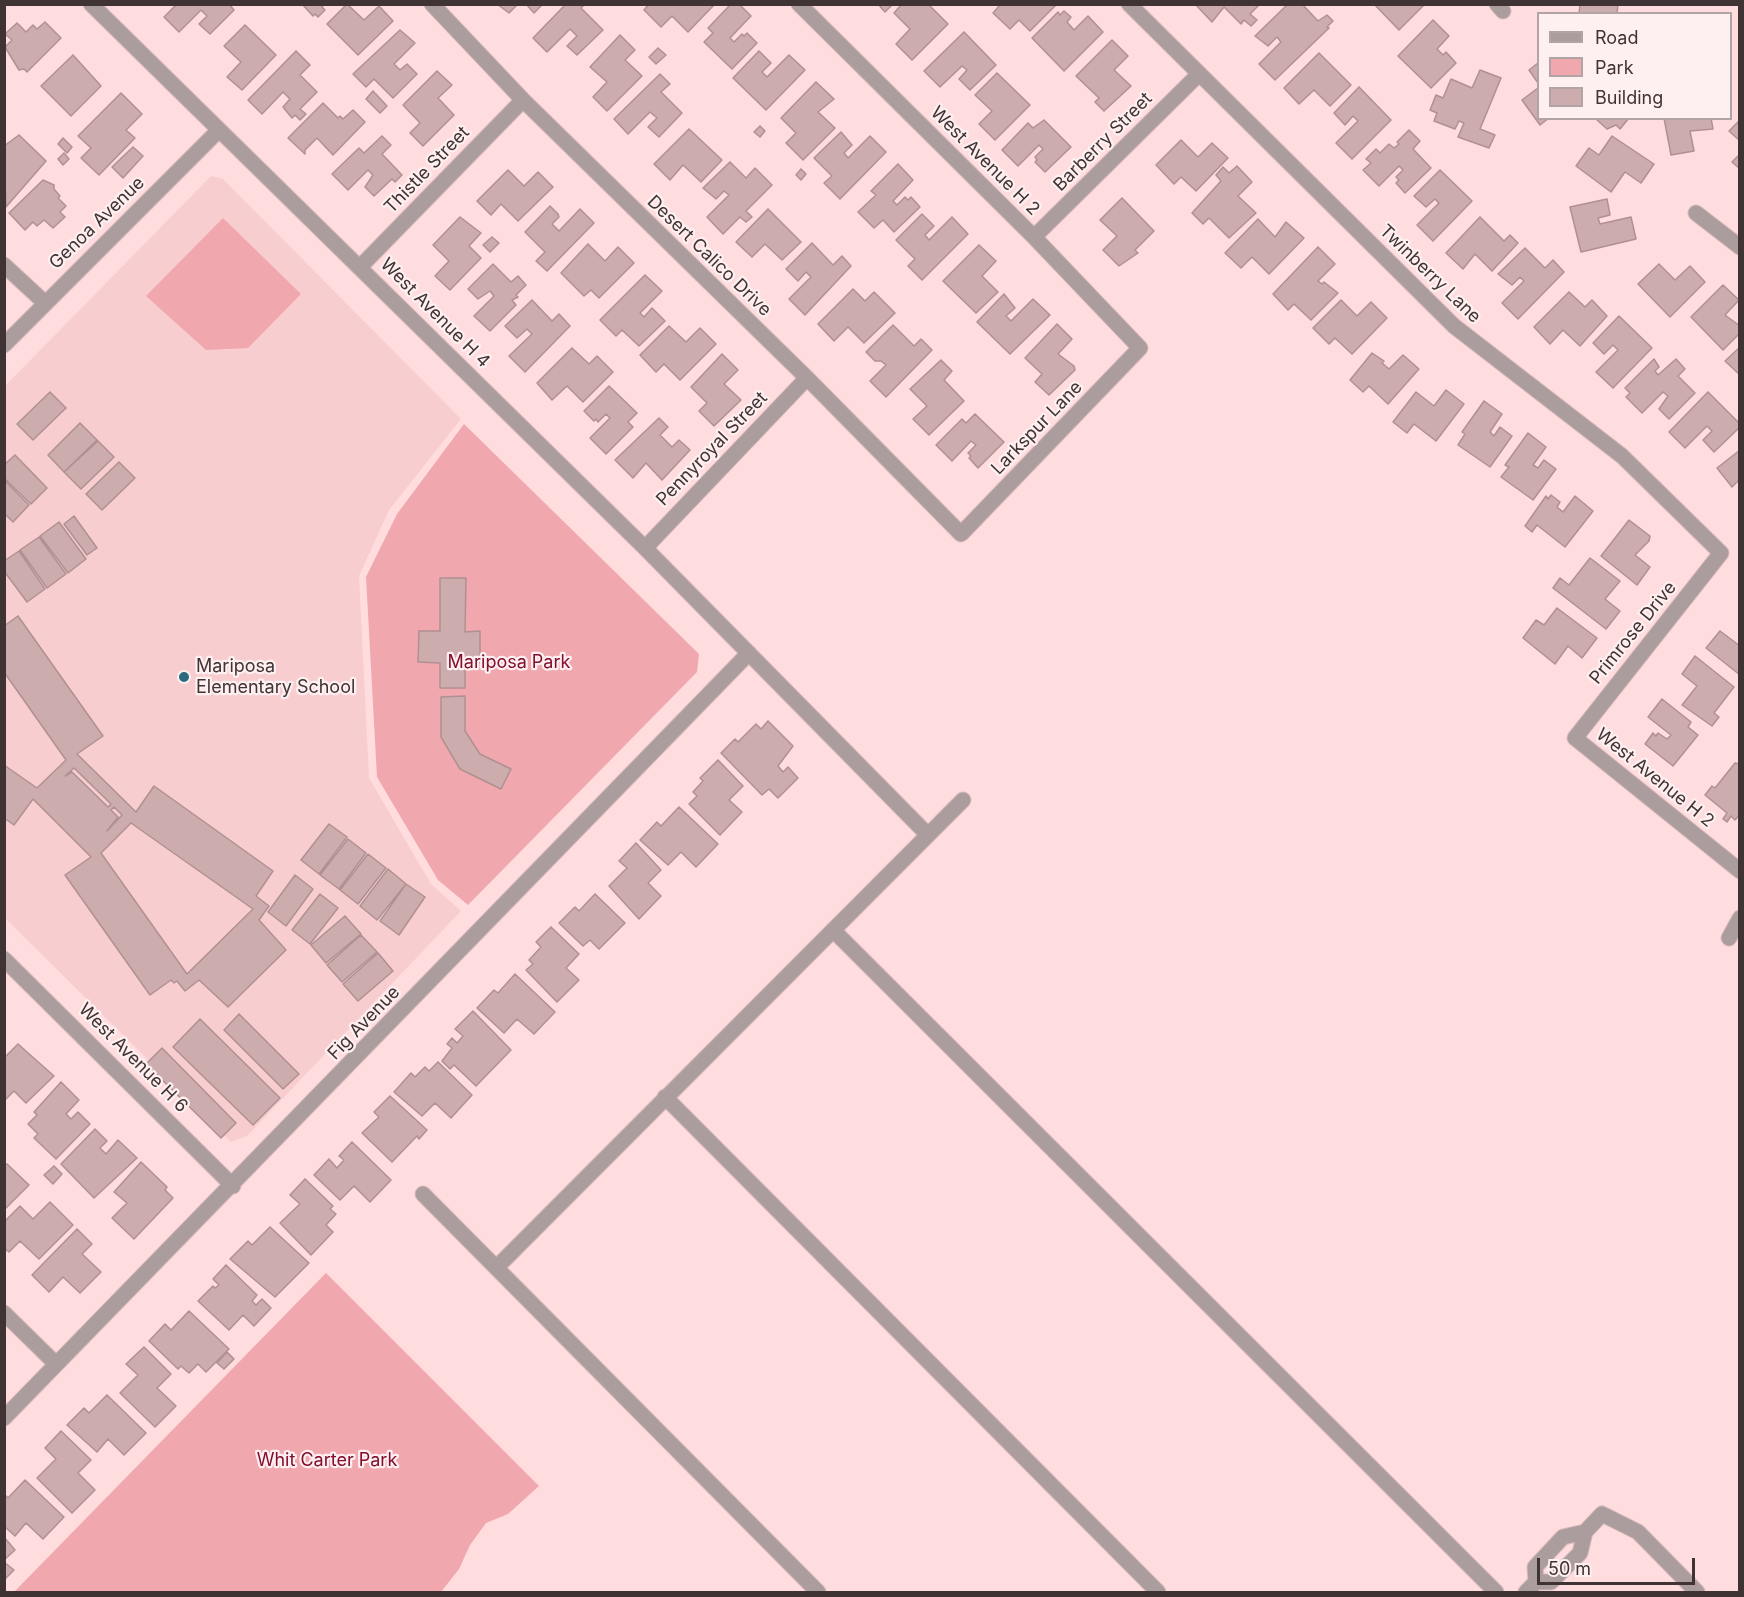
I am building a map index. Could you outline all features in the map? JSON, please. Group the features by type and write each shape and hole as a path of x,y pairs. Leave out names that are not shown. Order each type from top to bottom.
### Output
{"street":[{"name":"West Avenue H 4","path":"91,4 645,548 928,835"},
{"name":"Desert Calico Drive","path":"432,4 523,100 807,378 961,534"},
{"name":"West Avenue H 2","path":"799,4 1034,237 1140,348"},
{"name":"Twinberry Lane","path":"1129,4 1198,75 1454,326 1622,456 1721,554"},
{"name":"Barberry Street","path":"1034,237 1198,75"},
{"name":"Thistle Street","path":"360,267 523,100"},
{"name":"Genoa Avenue","path":"4,345 44,302 219,130"},
{"path":"1696,213 1740,247"},
{"path":"4,265 44,302"},
{"name":"Larkspur Lane","path":"961,534 1140,348"},
{"name":"Pennyroyal Street","path":"645,548 807,378"},
{"name":"Primrose Drive","path":"1575,738 1721,554"},
{"name":"Fig Avenue","path":"4,1418 233,1186 749,652"},
{"name":"West Avenue H 2","path":"1575,738 1740,871"},
{"path":"497,1267 665,1096 963,800"},
{"path":"1729,938 1740,918"},
{"path":"832,930 1496,1593"},
{"name":"West Avenue H 6","path":"4,958 233,1186"},
{"path":"665,1096 1158,1593"},
{"path":"423,1194 819,1593"},
{"path":"4,1313 56,1364"},
{"path":"1585,1532 1563,1537 1535,1567 1531,1587 1551,1582 1580,1553 1585,1532 1602,1514 1638,1532 1697,1593"}],"shaded area":[{"name":"Mariposa Elementary School","path":"211,176 223,179 461,419 389,510 359,576 369,778 431,884 461,911 247,1136 231,1142 5,918 4,387"}],"green space":[{"path":"223,218 301,294 248,348 206,350 146,296"},
{"name":"Mariposa Park","path":"464,424 699,654 697,672 468,905 438,880 377,777 366,577 397,514"},
{"name":"Whit Carter Park","path":"326,1273 539,1486 508,1514 486,1523 470,1545 459,1569 441,1592 14,1592"}],"building":[{"path":"177,4 229,4 234,10 210,34 199,24 207,16 201,10 179,32 164,17"},
{"path":"302,4 324,4 322,7 325,10 318,17 315,14 313,16"},
{"path":"347,4 364,20 379,6 393,21 358,55 327,24"},
{"path":"497,4 518,4 509,13"},
{"path":"526,4 543,4 534,13"},
{"path":"566,4 585,4 581,8 603,30 577,55 567,46 577,36 570,29 547,52 533,38"},
{"path":"649,4 714,5 688,32 672,16 661,27 644,10"},
{"path":"731,4 739,4 751,16 730,38 734,42 742,34 744,36 747,33 757,43 732,69 704,42 713,33 708,28"},
{"path":"878,4 893,4 885,12"},
{"path":"902,4 928,4 948,24 912,60 896,44 910,29 894,13"},
{"path":"1001,4 1056,5 1030,31 1019,20 1010,29 993,13"},
{"path":"1195,4 1260,4 1250,14 1257,20 1251,26 1244,20 1241,24 1224,7 1212,22"},
{"path":"1288,4 1302,4 1318,21 1327,15 1333,21 1327,27 1329,28 1275,80 1259,64 1281,42 1277,37 1268,46 1255,36"},
{"path":"1374,4 1425,4 1399,30"},
{"path":"1580,4 1618,4 1617,12 1579,12"},
{"path":"1064,11 1071,17 1067,22 1074,30 1088,16 1103,32 1064,71 1032,38 1058,12 1060,15"},
{"path":"1433,20 1449,36 1437,49 1443,55 1446,52 1456,63 1431,88 1398,56"},
{"path":"45,22 61,38 27,72 24,69 19,70 5,47 12,40 5,34 17,23 26,32 33,25 37,29"},
{"path":"245,25 276,55 242,90 227,77 241,62 224,46"},
{"path":"400,30 415,43 394,64 400,70 407,64 417,74 393,98 374,79 366,87 353,74"},
{"path":"964,32 996,65 970,90 959,79 967,70 962,66 940,87 924,71"},
{"path":"620,35 635,50 625,60 642,76 607,111 593,97 607,82 590,67"},
{"path":"1112,40 1128,56 1114,70 1131,86 1104,111 1095,102 1099,98 1076,76"},
{"path":"658,48 666,55 656,64 649,57"},
{"path":"296,51 310,65 300,75 317,92 300,109 306,114 300,120 295,115 292,118 283,107 290,99 283,92 262,114 248,100"},
{"path":"759,51 771,63 762,72 767,77 789,55 805,70 766,110 733,78"},
{"path":"1319,53 1351,85 1330,106 1314,90 1299,104 1284,88"},
{"path":"73,55 101,86 71,116 41,86"},
{"path":"1537,64 1537,82 1529,70"},
{"path":"1480,70 1501,78 1480,129 1495,135 1489,148 1458,137 1464,123 1459,121 1455,129 1434,121 1437,113 1430,110 1436,95 1443,98 1451,79 1472,88"},
{"path":"437,71 452,85 438,98 454,115 423,146 410,133 420,123 403,105"},
{"path":"997,73 1030,105 995,140 979,124 992,111 975,95"},
{"path":"660,74 670,84 661,92 682,113 659,137 648,127 657,118 650,112 628,134 614,119"},
{"path":"816,82 834,99 818,112 835,128 803,160 786,143 796,133 781,118"},
{"path":"1359,87 1391,120 1352,159 1336,143 1358,121 1353,116 1345,125 1334,113"},
{"path":"1537,89 1537,120 1546,120 1540,125 1522,100"},
{"path":"373,91 387,106 380,113 366,99"},
{"path":"121,93 142,114 126,130 135,138 99,175 81,158 91,148 78,136"},
{"path":"323,103 338,118 340,116 343,119 353,110 365,122 333,155 317,138 305,150 305,154 288,138"},
{"path":"1044,120 1071,147 1045,172 1035,162 1037,160 1035,157 1043,149 1039,145 1018,166 1002,150 1028,123 1033,128"},
{"path":"1597,120 1627,120 1620,129 1616,125 1607,129"},
{"path":"1664,120 1711,120 1713,129 1690,131 1694,151 1671,155"},
{"path":"1740,120 1740,141 1729,131"},
{"path":"760,126 765,131 760,137 754,132"},
{"path":"689,129 722,160 701,182 683,165 670,180 654,164"},
{"path":"1409,130 1420,141 1413,149 1431,168 1405,193 1396,183 1399,180 1396,177 1403,170 1399,166 1379,186 1363,170 1371,163 1366,159 1376,149 1380,153 1389,144 1394,148"},
{"path":"841,132 852,145 844,153 848,158 870,136 886,152 840,199 824,183 832,176 814,158"},
{"path":"19,135 46,161 6,207 4,146"},
{"path":"382,136 391,145 382,154 402,175 395,182 392,179 374,196 365,187 373,175 368,170 348,190 332,174 359,148 364,153"},
{"path":"1612,136 1654,164 1641,183 1625,172 1611,192 1576,166 1589,148 1599,155"},
{"path":"63,138 72,147 67,153 58,144"},
{"path":"1181,140 1198,157 1212,143 1228,158 1196,191 1181,177 1174,184 1156,165"},
{"path":"133,147 143,156 123,178 112,167"},
{"path":"64,153 69,159 63,165 58,159"},
{"path":"1740,154 1740,169 1732,162"},
{"path":"730,162 746,178 755,168 772,185 746,211 752,217 746,222 740,217 723,234 707,217 729,195 724,191 716,199 703,188"},
{"path":"898,164 913,180 893,201 897,205 905,197 908,200 911,197 920,207 894,232 883,220 874,228 858,212 876,195 871,191"},
{"path":"1237,166 1252,182 1238,196 1256,213 1229,238 1209,218 1203,224 1192,213 1221,181 1216,175 1223,167 1229,173"},
{"path":"801,169 806,174 801,180 796,175"},
{"path":"508,170 524,186 538,172 553,187 518,221 501,204 491,215 477,201"},
{"path":"1440,170 1472,201 1433,241 1417,225 1439,203 1435,199 1426,207 1414,196"},
{"path":"43,180 54,185 54,189 60,196 58,198 66,206 60,212 65,217 53,228 44,220 37,226 33,222 25,230 9,213"},
{"path":"1122,198 1154,231 1135,250 1138,253 1119,266 1103,250 1117,236 1100,220"},
{"path":"1607,199 1610,215 1598,218 1600,224 1631,217 1636,239 1581,252 1570,207"},
{"path":"550,206 558,214 559,217 552,224 559,231 580,209 594,223 547,271 536,261 545,252 525,232"},
{"path":"768,209 801,242 782,260 765,244 752,257 736,242"},
{"path":"922,214 934,226 925,235 929,240 952,217 968,234 922,280 908,266 915,259 896,240"},
{"path":"460,217 481,233 469,246 481,258 450,290 435,276 449,261 433,245"},
{"path":"1480,217 1504,241 1510,235 1518,243 1492,271 1475,254 1463,269 1446,253"},
{"path":"1258,219 1275,237 1286,222 1304,238 1269,274 1252,257 1241,268 1225,253"},
{"path":"492,237 499,243 490,252 483,245"},
{"path":"812,243 833,265 842,256 851,266 805,315 789,299 811,277 806,272 798,281 786,269"},
{"path":"588,244 605,261 618,247 634,263 599,298 591,290 584,296 561,273"},
{"path":"979,245 996,261 982,276 998,292 976,313 943,281"},
{"path":"1318,247 1335,264 1318,281 1322,284 1324,282 1338,293 1311,320 1294,304 1288,310 1273,294"},
{"path":"1525,248 1545,268 1553,260 1564,272 1518,319 1502,303 1524,281 1520,277 1512,285 1498,274"},
{"path":"493,264 511,282 518,276 526,285 516,295 518,297 512,300 516,305 490,331 474,316 494,296 490,291 478,299 468,289"},
{"path":"1659,264 1675,280 1690,266 1705,282 1670,317 1638,284"},
{"path":"645,275 662,291 640,313 644,317 652,308 665,321 639,346 622,330 616,336 600,320"},
{"path":"1723,285 1739,300 1725,315 1740,326 1740,333 1723,350 1691,317"},
{"path":"853,289 865,301 874,292 895,313 864,343 848,327 834,341 818,324"},
{"path":"1569,292 1585,307 1592,300 1607,316 1580,346 1563,330 1550,344 1534,327"},
{"path":"1004,294 1015,308 1006,316 1011,321 1033,299 1050,315 1010,354 977,322"},
{"path":"532,300 552,321 559,314 570,326 525,372 509,356 532,334 527,329 517,338 505,326"},
{"path":"1341,300 1357,316 1371,302 1387,318 1352,354 1335,338 1329,344 1313,328"},
{"path":"1619,316 1652,348 1613,388 1596,372 1618,350 1613,345 1604,354 1593,343"},
{"path":"1057,324 1072,339 1058,354 1074,366 1075,370 1049,395 1035,382 1042,374 1025,358"},
{"path":"893,325 914,346 921,339 932,350 886,397 870,381 886,365 881,361 875,361 866,352"},
{"path":"669,326 686,342 700,328 716,344 680,380 664,364 656,372 640,355"},
{"path":"1740,347 1740,375 1725,361"},
{"path":"572,348 589,364 597,356 613,372 583,402 567,386 552,400 537,383"},
{"path":"1372,353 1384,361 1382,363 1389,369 1403,355 1419,369 1388,404 1369,386 1363,392 1350,380"},
{"path":"722,354 738,370 724,384 741,400 714,426 699,411 707,403 691,387"},
{"path":"1654,359 1659,367 1655,371 1658,375 1676,359 1685,369 1678,376 1695,393 1669,419 1659,409 1668,396 1663,392 1642,413 1626,397 1630,393 1625,388"},
{"path":"941,360 952,371 944,380 964,401 929,435 913,419 927,406 910,389"},
{"path":"609,386 637,413 628,422 633,427 606,454 590,438 610,418 606,414 598,422 596,419 594,421 584,411"},
{"path":"1446,390 1464,404 1436,441 1414,424 1407,433 1393,422 1416,392 1434,406"},
{"path":"50,392 66,408 33,440 17,424"},
{"path":"1708,392 1740,424 1740,427 1714,452 1703,440 1712,431 1707,426 1685,448 1669,432"},
{"path":"1484,401 1502,414 1490,432 1494,436 1500,427 1512,436 1490,467 1458,445 1465,434 1462,432"},
{"path":"975,414 1004,442 978,468 969,458 971,456 968,453 976,445 971,441 952,461 936,445 962,419 966,423"},
{"path":"659,418 668,427 660,435 672,447 679,440 690,450 662,480 646,463 633,478 615,460"},
{"path":"80,423 97,440 64,472 48,455"},
{"path":"1528,433 1546,447 1533,465 1538,468 1544,460 1556,469 1533,500 1501,477 1509,467 1505,465"},
{"path":"98,441 114,457 81,489 64,472"},
{"path":"1740,450 1740,479 1732,487 1717,468"},
{"path":"15,455 47,488 31,504 4,478 4,465"},
{"path":"119,462 135,478 102,510 86,494"},
{"path":"4,480 29,505 13,522 4,513"},
{"path":"1551,495 1560,502 1557,507 1563,512 1575,496 1593,511 1565,547 1537,525 1532,532 1525,526 1546,496 1548,499"},
{"path":"74,516 97,548 87,555 64,524"},
{"path":"1629,520 1650,536 1649,541 1635,555 1650,567 1637,585 1601,556"},
{"path":"59,522 86,559 68,573 40,536"},
{"path":"39,537 66,574 47,588 20,550"},
{"path":"19,551 45,589 27,602 4,571 4,561"},
{"path":"1590,558 1620,581 1605,599 1620,611 1606,629 1553,588 1560,578 1569,585"},
{"path":"440,578 466,578 465,632 480,631 480,663 465,663 465,688 440,688 440,663 418,662 419,631 440,631"},
{"path":"1557,608 1597,638 1582,658 1568,646 1555,664 1523,638 1536,620 1544,625"},
{"path":"18,616 103,736 77,754 136,812 154,786 273,871 256,896 269,906 259,920 286,950 228,1007 199,980 185,991 177,981 174,983 171,980 150,995 65,875 91,857 33,799 14,825 4,818 4,765 37,788 66,760 4,672 4,626","holes":["74,768 111,804 108,807 72,772 65,776","114,807 122,815 107,831 118,817 111,810","131,823 253,909 187,974 101,853"]},
{"path":"1720,631 1740,646 1740,675 1706,648"},
{"path":"1695,656 1734,687 1714,713 1719,717 1712,726 1682,705 1697,686 1682,674"},
{"path":"465,696 465,731 480,754 511,769 501,789 460,769 441,737 441,697"},
{"path":"1662,699 1691,722 1688,727 1698,735 1673,766 1645,744 1653,733 1656,736 1658,733 1667,739 1671,735 1648,717"},
{"path":"768,721 793,746 778,766 783,772 788,767 798,778 778,798 769,789 762,795 721,753 735,739 738,742 756,724 761,729"},
{"path":"718,760 743,786 729,800 742,812 720,835 689,804 697,796 693,792 703,781 700,778"},
{"path":"1735,763 1740,764 1740,814 1735,820 1731,816 1727,822 1723,819 1727,813 1705,795 1712,786 1715,788"},
{"path":"679,807 718,844 696,867 681,852 668,865 640,840 657,822 661,826"},
{"path":"329,824 347,837 319,874 301,860"},
{"path":"348,839 366,853 339,889 320,875"},
{"path":"636,843 661,870 648,883 661,896 639,919 609,886 627,868 619,861"},
{"path":"368,854 386,868 358,904 340,890"},
{"path":"388,869 406,884 377,920 360,906"},
{"path":"295,875 313,889 286,926 268,912"},
{"path":"406,884 425,897 399,935 380,921"},
{"path":"320,894 338,908 310,944 292,930"},
{"path":"595,894 625,923 599,949 590,940 583,946 559,923 575,907 579,911"},
{"path":"345,916 361,934 326,963 311,945"},
{"path":"551,927 579,954 566,968 579,980 557,1002 526,970 533,964 529,960 541,947 536,942"},
{"path":"361,935 377,952 342,982 327,965"},
{"path":"378,953 393,971 358,1001 343,984"},
{"path":"515,974 555,1012 534,1034 517,1019 504,1033 477,1008 494,990 498,993"},
{"path":"473,1011 511,1050 476,1086 454,1065 450,1069 442,1061 452,1048 447,1044 452,1038 457,1043 463,1036 455,1029"},
{"path":"239,1014 299,1074 283,1089 224,1030"},
{"path":"200,1019 280,1098 253,1125 173,1047"},
{"path":"18,1044 54,1076 26,1103 14,1091 4,1101 4,1058"},
{"path":"162,1048 236,1123 221,1138 146,1064"},
{"path":"438,1062 472,1095 451,1118 435,1103 422,1116 394,1092 411,1073 415,1077 425,1067 429,1071"},
{"path":"61,1082 79,1100 66,1114 71,1119 78,1112 90,1124 56,1159 34,1138 38,1134 28,1124 37,1115 34,1112"},
{"path":"390,1096 427,1130 419,1139 417,1136 392,1162 362,1133 379,1117 374,1112"},
{"path":"95,1129 107,1141 100,1148 106,1154 118,1140 137,1158 94,1198 61,1164"},
{"path":"352,1142 391,1180 370,1202 354,1186 340,1200 314,1175 329,1159 337,1168 344,1160 339,1156"},
{"path":"141,1162 167,1187 165,1190 173,1198 134,1239 112,1218 127,1203 114,1192"},
{"path":"7,1164 29,1185 4,1210 4,1166"},
{"path":"54,1166 62,1174 53,1184 44,1175"},
{"path":"305,1179 333,1206 330,1209 336,1214 326,1225 333,1232 311,1255 280,1223 300,1204 290,1195"},
{"path":"50,1202 73,1225 39,1259 20,1241 9,1252 4,1248 4,1222 20,1206 33,1219"},
{"path":"270,1227 309,1263 275,1297 230,1259 248,1241 252,1245"},
{"path":"77,1229 92,1244 82,1254 101,1272 80,1293 63,1277 49,1292 32,1275"},
{"path":"226,1265 257,1295 252,1301 256,1305 262,1299 271,1308 254,1326 243,1315 229,1330 198,1301 213,1286 215,1288 219,1285 213,1279"},
{"path":"189,1311 229,1349 206,1372 198,1364 189,1373 181,1366 178,1369 149,1341 165,1324 171,1330"},
{"path":"144,1347 171,1374 157,1388 176,1406 155,1427 120,1393 138,1375 126,1364"},
{"path":"227,1352 234,1359 224,1369 217,1363"},
{"path":"107,1395 146,1433 124,1455 108,1439 97,1452 67,1425 84,1408 89,1413"},
{"path":"61,1431 91,1460 78,1473 95,1490 72,1513 37,1478 56,1459 45,1448"},
{"path":"25,1480 64,1517 43,1539 26,1523 15,1536 4,1526 4,1494 8,1498"},
{"path":"4,1537 15,1550 4,1560"},
{"path":"4,1562 14,1570 4,1580"}],"place":[{"name":"Mariposa Elementary School","path":"184,677"}]}
